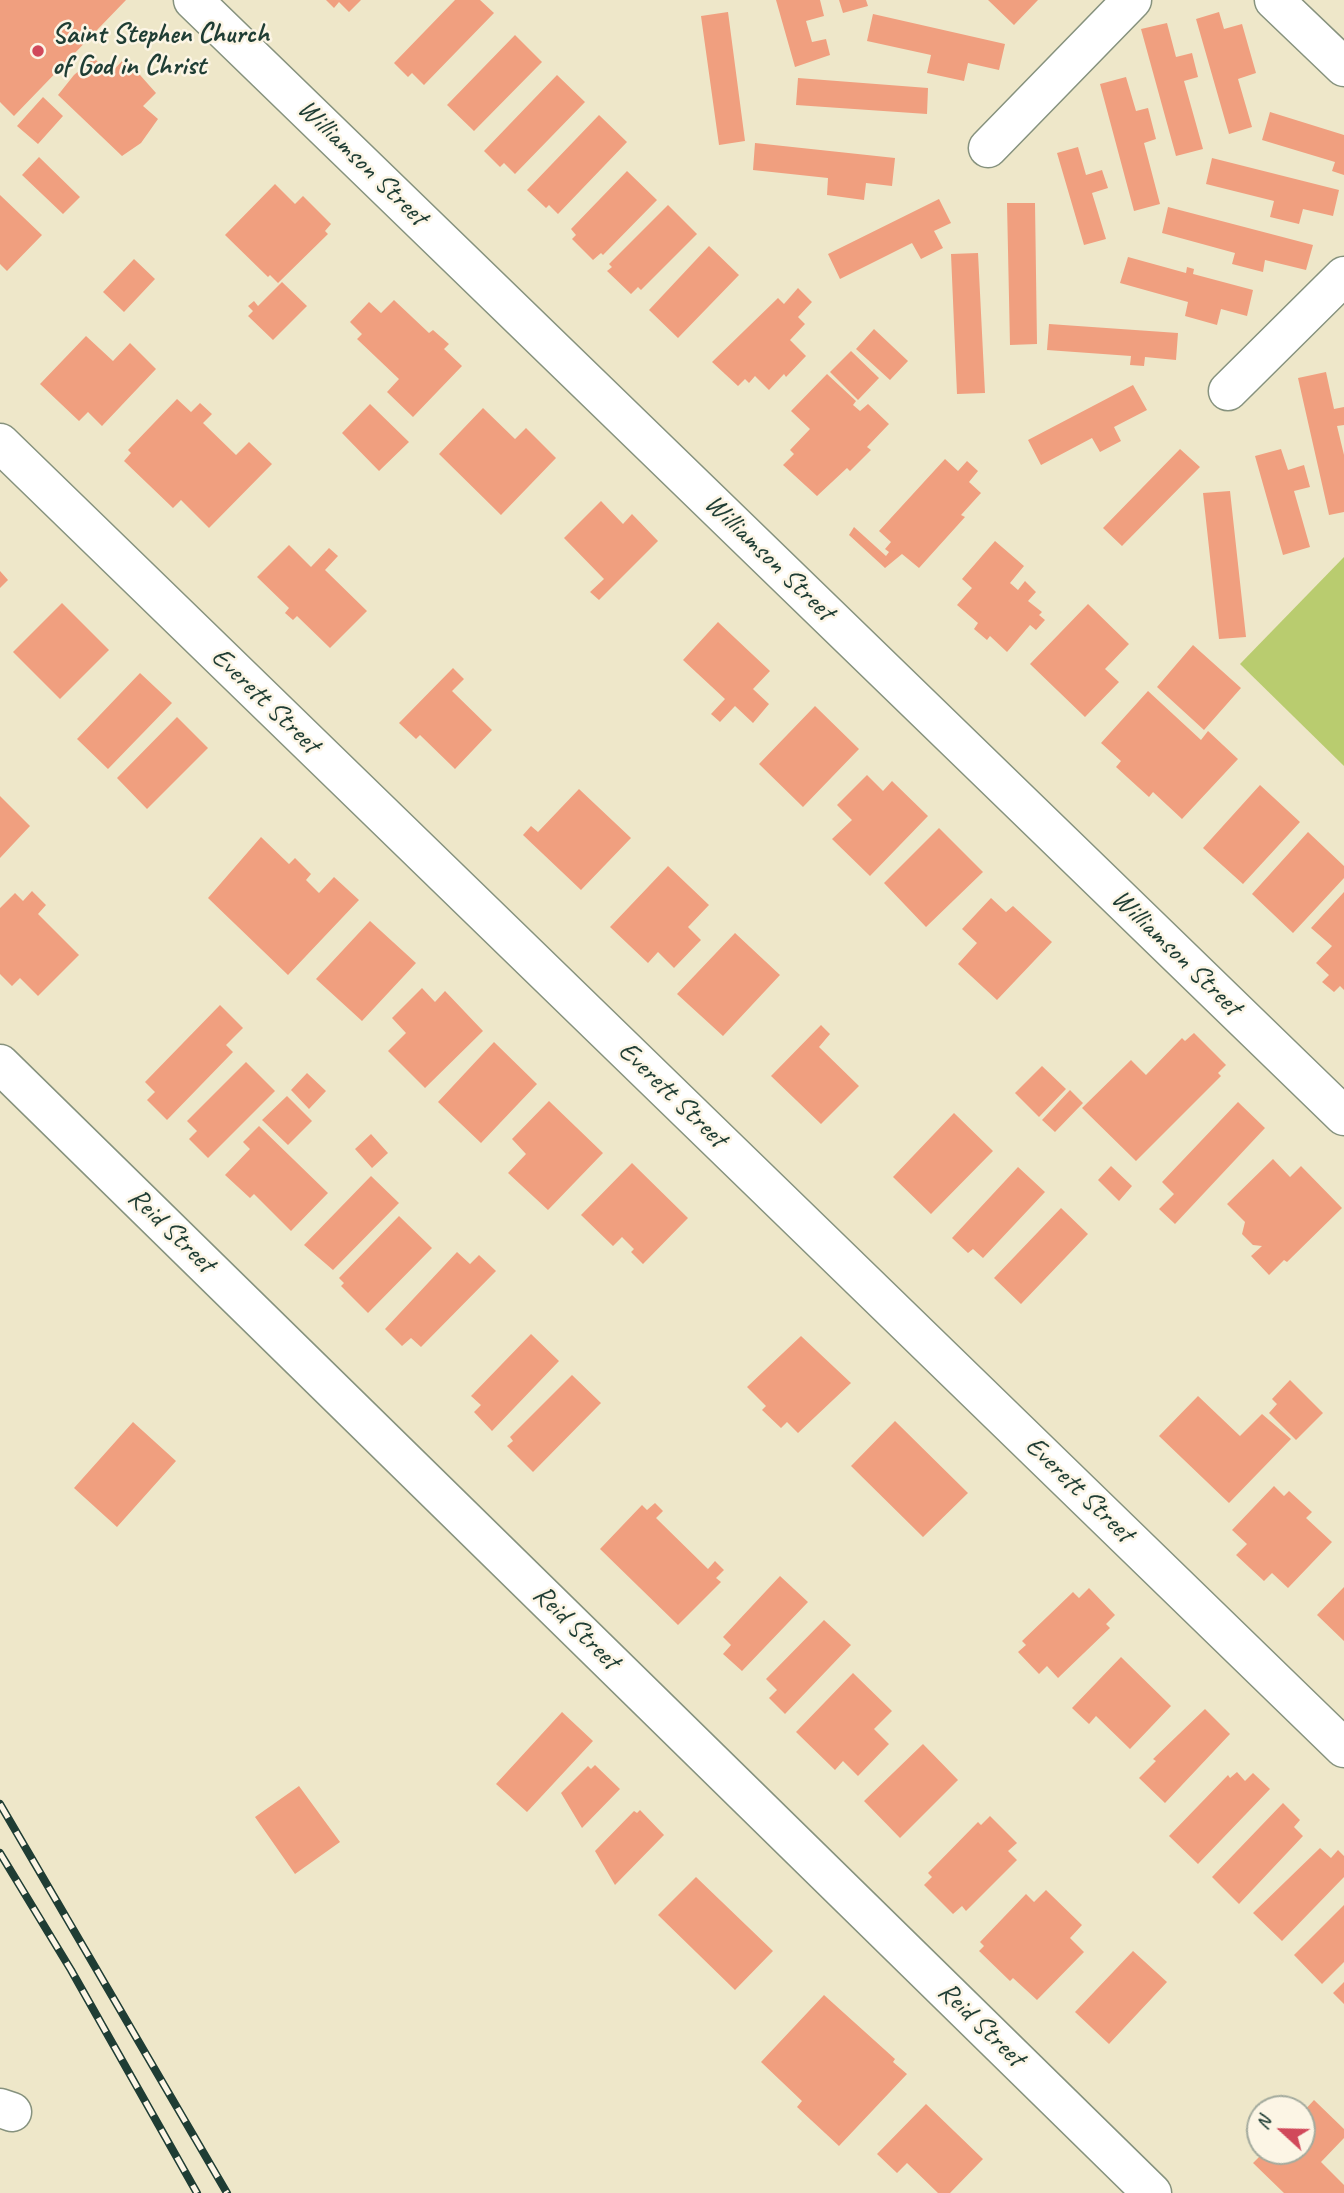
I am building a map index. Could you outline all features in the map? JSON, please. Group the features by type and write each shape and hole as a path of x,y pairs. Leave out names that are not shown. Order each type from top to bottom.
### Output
{"street":[{"name":"Williamson Street","path":"193,0 1344,1116"},
{"path":"988,148 1132,0"},
{"path":"1274,0 1344,67"},
{"path":"1228,391 1344,276"},
{"name":"Everett Street","path":"0,443 1344,1748"},
{"name":"Reid Street","path":"0,1063 1152,2193"}],"green space":[{"path":"1344,557 1344,766 1240,664"}],"building":[{"name":"Saint Stephen Church of God in Christ","path":"0,0 126,0 14,116 0,102"},
{"path":"326,0 361,0 349,12 339,2 334,8"},
{"path":"455,0 480,0 494,13 424,85 412,73 408,77 394,63"},
{"path":"776,0 820,0 824,16 806,21 812,42 826,39 830,55 795,67"},
{"path":"839,0 866,0 868,6 843,13"},
{"path":"988,0 1038,0 1014,25"},
{"path":"728,12 745,141 719,145 701,16"},
{"path":"1219,12 1224,29 1242,24 1256,73 1238,79 1252,127 1229,134 1196,19"},
{"path":"873,14 1005,44 999,70 968,63 964,81 927,73 931,55 867,41"},
{"path":"1167,23 1176,57 1192,53 1198,77 1184,81 1203,149 1176,156 1141,29"},
{"path":"515,35 542,62 474,131 447,105"},
{"path":"94,58 110,74 122,61 140,75 156,93 143,106 158,119 141,143 122,156 58,95 74,75"},
{"path":"557,75 585,102 515,174 504,163 500,167 484,151"},
{"path":"1126,77 1136,111 1148,108 1156,139 1144,143 1160,204 1134,211 1100,84"},
{"path":"798,78 928,88 927,114 796,105"},
{"path":"43,97 63,116 38,144 17,126"},
{"path":"1270,112 1344,135 1344,175 1332,171 1335,162 1262,140"},
{"path":"599,115 627,142 558,214 549,205 546,208 527,190"},
{"path":"755,143 895,158 892,186 866,183 864,200 827,195 828,178 753,170"},
{"path":"1078,147 1086,175 1102,170 1108,188 1092,193 1106,239 1084,245 1057,153"},
{"path":"39,157 80,197 63,214 22,175"},
{"path":"1212,158 1339,190 1333,216 1303,209 1299,224 1270,217 1274,201 1206,184"},
{"path":"627,171 657,200 603,255 601,253 593,260 572,239 576,235 571,229"},
{"path":"275,184 295,204 303,196 331,224 325,231 328,234 278,283 270,275 268,277 225,235"},
{"path":"0,195 42,235 7,271 0,264"},
{"path":"939,199 951,223 934,231 943,248 921,259 912,243 840,279 828,254"},
{"path":"1007,203 1035,203 1037,344 1010,345"},
{"path":"668,205 697,234 641,290 638,287 631,294 607,271 612,267 609,264"},
{"path":"1168,207 1313,245 1306,270 1265,260 1263,272 1232,264 1235,253 1162,233"},
{"path":"709,246 739,275 678,338 649,310"},
{"path":"978,253 985,393 957,394 951,254"},
{"path":"1128,257 1186,273 1187,267 1194,269 1193,274 1253,290 1247,316 1221,309 1217,325 1185,316 1188,302 1120,283"},
{"path":"134,259 155,279 124,312 103,292"},
{"path":"282,282 307,306 273,340 248,316 253,311 248,306 254,301 258,306"},
{"path":"798,288 812,302 798,317 805,324 790,340 806,356 769,390 755,376 749,383 745,379 738,386 712,362 778,298 784,304"},
{"path":"394,300 429,333 433,330 449,344 444,349 462,366 413,417 387,392 399,379 357,339 362,334 350,322 369,302 381,313"},
{"path":"1049,324 1178,333 1176,360 1145,357 1144,366 1130,365 1131,356 1047,350"},
{"path":"874,329 908,361 890,380 856,349"},
{"path":"86,336 113,361 130,343 156,369 102,426 88,412 79,421 40,384"},
{"path":"851,351 879,378 858,400 830,372"},
{"path":"1326,372 1334,409 1344,407 1344,425 1337,426 1344,455 1344,512 1329,515 1298,378"},
{"path":"827,374 856,401 853,405 860,411 868,404 889,424 867,447 871,450 850,471 847,468 817,496 783,465 794,454 790,450 810,429 791,411"},
{"path":"1133,385 1147,410 1114,427 1121,441 1100,452 1092,438 1041,465 1028,440"},
{"path":"177,399 191,412 200,403 212,414 203,423 236,455 249,442 272,464 209,528 181,500 173,508 124,461 131,453 128,450"},
{"path":"370,404 409,442 379,471 342,433"},
{"path":"483,408 515,439 526,428 556,458 501,515 439,454"},
{"path":"1180,449 1200,467 1122,546 1103,528"},
{"path":"1281,449 1288,470 1304,465 1310,487 1294,491 1310,547 1283,555 1255,456"},
{"path":"945,459 958,471 967,461 978,471 969,482 981,493 961,515 965,517 919,568 902,554 885,568 849,535 854,527 886,556 889,552 885,549 891,542 879,531"},
{"path":"1230,491 1246,637 1219,639 1203,493"},
{"path":"601,501 623,524 632,514 658,541 599,600 590,592 604,579 564,538"},
{"path":"995,541 1024,566 1010,583 1018,590 1025,581 1036,592 1028,601 1042,612 1039,615 1045,620 1036,630 1030,625 1007,652 990,636 987,640 974,629 978,623 957,605 972,588 962,579"},
{"path":"289,545 311,567 329,548 338,556 325,570 367,611 330,648 297,616 293,620 285,613 289,608 257,577"},
{"path":"0,571 8,580 0,588"},
{"path":"62,603 109,650 60,699 13,652"},
{"path":"1088,604 1129,644 1105,669 1119,682 1085,717 1030,664"},
{"path":"718,622 770,671 753,689 769,704 753,723 735,706 720,722 711,714 725,699 683,660"},
{"path":"1193,645 1241,688 1204,730 1157,687"},
{"path":"453,668 464,679 452,691 492,730 455,769 420,735 416,739 399,723"},
{"path":"140,673 172,703 108,769 77,739"},
{"path":"1148,691 1201,740 1208,731 1238,759 1182,819 1153,792 1149,797 1116,767 1121,761 1101,743"},
{"path":"815,706 859,749 803,807 759,764"},
{"path":"177,717 208,748 147,809 117,778"},
{"path":"867,775 883,791 892,781 928,816 870,876 832,839 852,820 837,805"},
{"path":"1260,785 1300,822 1243,884 1203,848"},
{"path":"579,789 631,838 581,890 523,835 531,826 538,832"},
{"path":"0,796 30,826 0,858"},
{"path":"939,828 983,872 926,927 884,883"},
{"path":"1308,832 1344,866 1344,878 1293,933 1252,894"},
{"path":"261,837 289,864 295,858 311,874 306,880 319,893 334,877 359,900 288,975 208,898"},
{"path":"668,866 709,905 688,927 701,940 674,968 658,952 648,963 610,927"},
{"path":"32,891 46,905 38,914 79,955 38,996 20,978 12,986 0,974 0,908 15,893 23,901"},
{"path":"1344,892 1344,990 1340,986 1334,992 1322,982 1329,975 1316,963 1332,946 1311,928"},
{"path":"991,898 1006,912 1013,906 1052,942 997,1000 958,964 977,943 962,929"},
{"path":"370,921 416,963 362,1021 316,979"},
{"path":"735,933 780,975 723,1036 677,994"},
{"path":"422,988 435,1002 445,991 483,1031 425,1088 388,1051 406,1033 392,1018"},
{"path":"220,1005 243,1028 226,1045 233,1052 167,1120 147,1100 155,1092 145,1082"},
{"path":"821,1025 830,1034 819,1047 859,1086 821,1124 771,1076"},
{"path":"1194,1033 1226,1065 1218,1073 1221,1076 1136,1161 1082,1108 1131,1060 1146,1075 1182,1038 1185,1041"},
{"path":"494,1042 537,1084 481,1143 438,1102"},
{"path":"246,1062 275,1091 208,1158 189,1139 197,1131 187,1121"},
{"path":"1042,1066 1066,1089 1039,1117 1015,1093"},
{"path":"307,1073 326,1091 309,1109 291,1090"},
{"path":"1070,1090 1083,1103 1055,1132 1042,1120"},
{"path":"287,1096 312,1121 288,1145 262,1120"},
{"path":"549,1101 603,1153 548,1210 508,1173 526,1154 512,1139"},
{"path":"1238,1102 1265,1128 1175,1224 1159,1209 1174,1194 1162,1182"},
{"path":"954,1113 993,1151 931,1214 893,1177"},
{"path":"259,1126 328,1193 291,1231 254,1194 250,1198 225,1175 250,1149 243,1142"},
{"path":"371,1134 388,1153 372,1168 355,1149"},
{"path":"1273,1159 1290,1177 1301,1166 1342,1208 1287,1262 1284,1260 1269,1275 1251,1256 1262,1246 1253,1245 1242,1234 1245,1222 1227,1204"},
{"path":"632,1163 688,1218 643,1264 631,1252 634,1249 622,1237 613,1246 581,1215"},
{"path":"1111,1166 1132,1186 1119,1201 1098,1180"},
{"path":"1018,1167 1045,1192 983,1258 973,1249 968,1253 952,1238"},
{"path":"371,1176 399,1203 333,1270 304,1245"},
{"path":"1061,1208 1088,1234 1021,1304 994,1278"},
{"path":"399,1216 432,1248 368,1313 341,1286 344,1283 339,1278"},
{"path":"457,1252 470,1264 479,1255 496,1271 421,1347 411,1338 402,1346 385,1329"},
{"path":"531,1334 559,1361 492,1431 474,1412 481,1405 471,1396"},
{"path":"801,1336 851,1383 798,1433 787,1422 781,1428 762,1410 766,1406 747,1387"},
{"path":"572,1375 601,1403 533,1472 507,1446 513,1441 510,1437"},
{"path":"1290,1380 1323,1413 1296,1440 1269,1413 1277,1404 1272,1399"},
{"path":"1198,1396 1240,1436 1262,1414 1291,1439 1229,1503 1159,1436"},
{"path":"895,1421 968,1493 923,1537 851,1466"},
{"path":"133,1422 176,1461 117,1527 74,1488"},
{"path":"1274,1486 1284,1496 1289,1491 1312,1512 1306,1518 1332,1542 1288,1588 1272,1573 1264,1581 1236,1555 1247,1544 1232,1530"},
{"path":"655,1503 663,1511 656,1518 708,1569 715,1561 724,1570 716,1578 721,1582 678,1625 600,1549 642,1505 647,1510"},
{"path":"780,1576 808,1602 742,1671 723,1654 731,1645 723,1637"},
{"path":"1344,1587 1344,1641 1317,1615"},
{"path":"1089,1588 1115,1615 1106,1624 1110,1628 1058,1678 1047,1666 1039,1674 1018,1652 1026,1645 1022,1641 1073,1592 1079,1598"},
{"path":"824,1620 851,1645 785,1714 769,1698 777,1690 766,1679"},
{"path":"1121,1657 1171,1706 1130,1749 1096,1716 1089,1724 1072,1708"},
{"path":"853,1673 892,1711 874,1729 889,1744 858,1776 843,1761 835,1770 796,1732"},
{"path":"1205,1709 1230,1734 1165,1803 1139,1778 1156,1761 1153,1759"},
{"path":"562,1712 593,1741 527,1812 496,1784"},
{"path":"923,1744 958,1780 900,1838 864,1801"},
{"path":"595,1765 620,1789 582,1828 561,1793 588,1766 591,1769"},
{"path":"1237,1772 1245,1781 1253,1773 1270,1789 1198,1864 1169,1836 1228,1775 1230,1778"},
{"path":"299,1786 340,1842 295,1874 255,1817"},
{"path":"1283,1803 1300,1820 1294,1827 1303,1836 1239,1904 1212,1877"},
{"path":"640,1810 664,1835 615,1885 595,1851 634,1811 637,1813"},
{"path":"990,1816 1017,1843 1008,1851 1017,1860 966,1911 962,1906 953,1914 924,1885 932,1877 928,1873 978,1822 981,1825"},
{"path":"1320,1848 1331,1858 1338,1850 1344,1856 1344,1877 1282,1941 1253,1913"},
{"path":"696,1877 773,1951 735,1990 658,1915"},
{"path":"1046,1890 1082,1925 1070,1938 1084,1952 1037,2000 1013,1978 1010,1981 979,1951 984,1946 980,1942 1026,1894 1034,1902"},
{"path":"1344,1905 1344,1962 1322,1984 1294,1955"},
{"path":"1133,1951 1167,1982 1109,2044 1075,2012"},
{"path":"1344,1982 1344,2004 1333,1993"},
{"path":"824,1995 895,2059 893,2062 907,2074 839,2146 797,2107 802,2101 761,2062"},
{"path":"1316,2102 1344,2129 1344,2138 1321,2162 1344,2185 1344,2193 1284,2193 1255,2165 1316,2165"},
{"path":"926,2104 983,2159 950,2193 938,2193 907,2163 897,2173 877,2154"}],"railway":[{"path":"0,1804 227,2193"},
{"path":"0,1853 71,1970 197,2193"}],"place":[{"name":"Saint Stephen Church of God in Christ","path":"38,51"}]}
